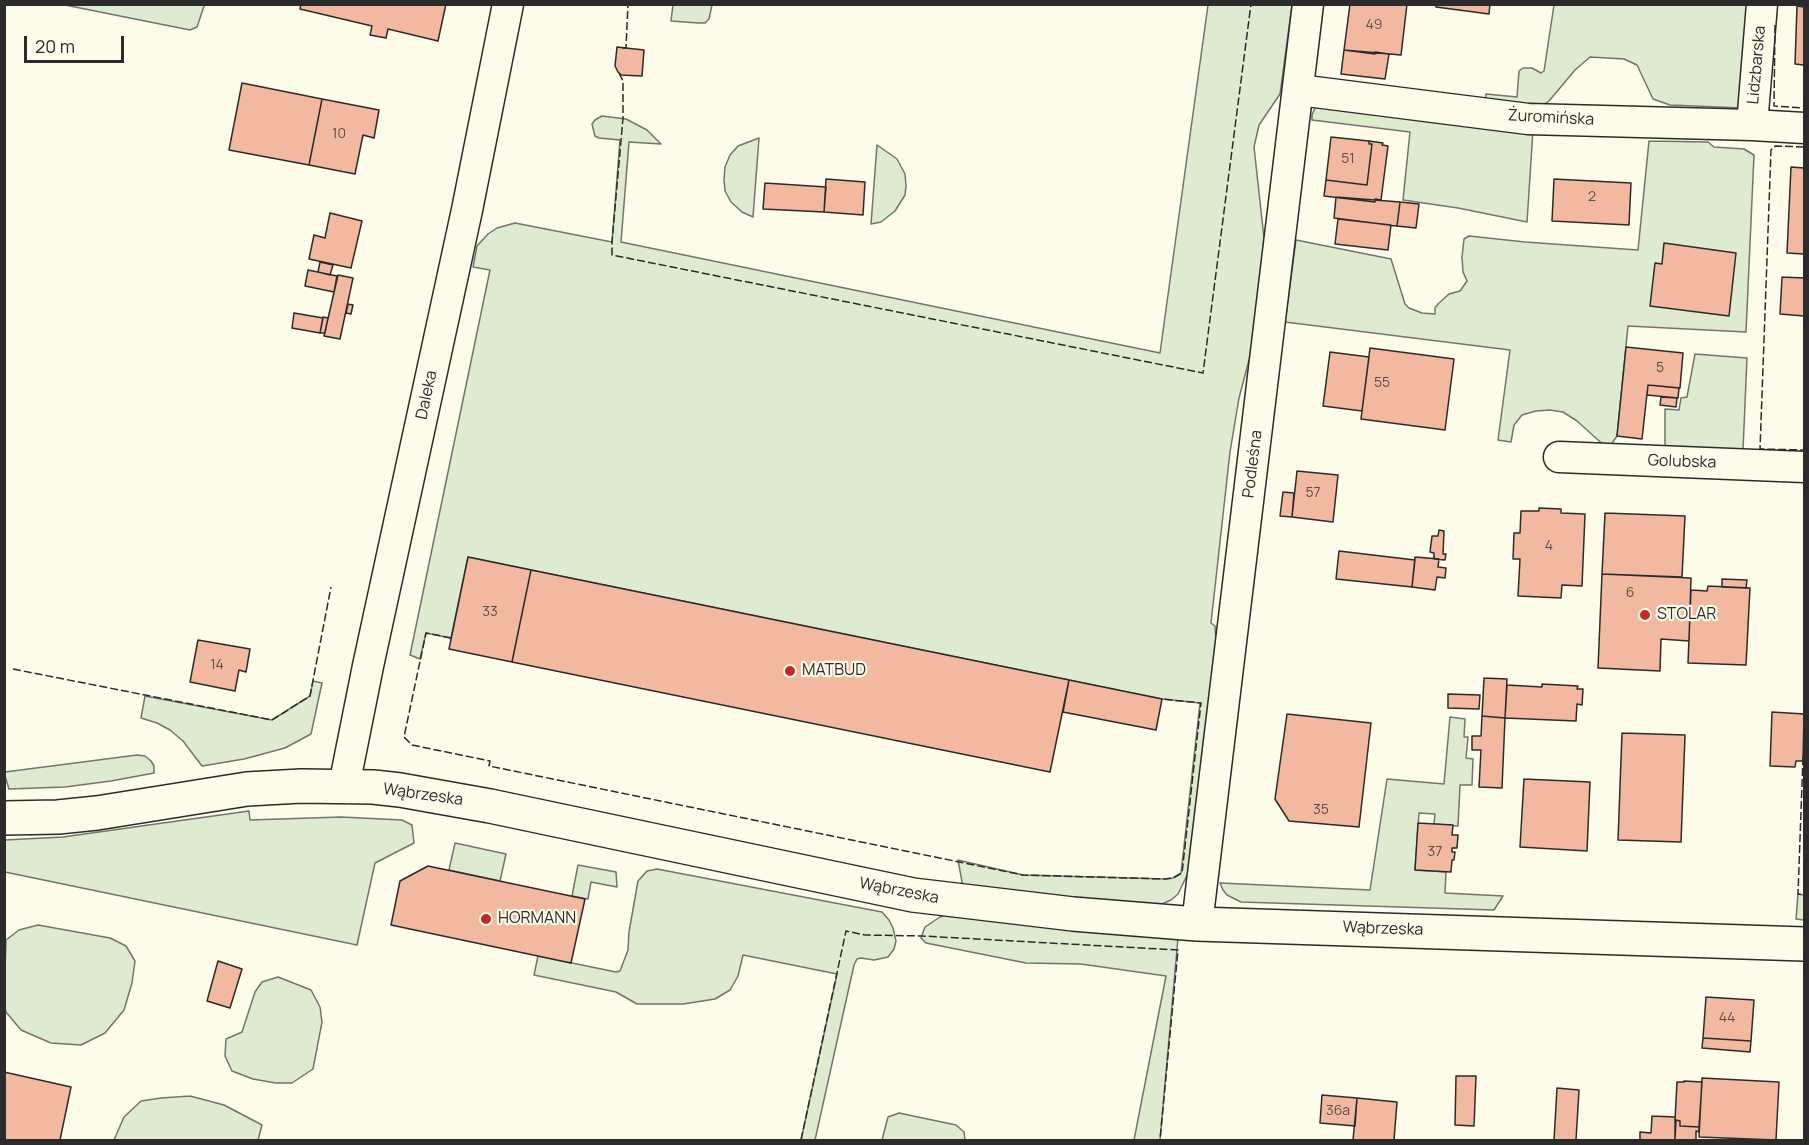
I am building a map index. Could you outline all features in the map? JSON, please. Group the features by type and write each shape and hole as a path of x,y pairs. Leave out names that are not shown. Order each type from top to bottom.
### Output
{"street":[{"name":"Daleka","path":"344,786 467,210 508,4"},
{"name":"Podleśna","path":"1197,924 1308,4"},
{"name":"Lidzbarska","path":"1752,125 1762,4"},
{"name":"Żuromińska","path":"1299,90 1528,119 1804,128"},
{"name":"Golubska","path":"1559,457 1804,467"},
{"name":"Wąbrzeska","path":"4,818 88,814 247,789 344,786 400,790 448,797 932,898 1073,914 1197,924 1804,944"}],"green space":[{"path":"65,5 206,5 197,27 190,30"},
{"path":"673,5 712,5 709,19 705,23 698,23 671,21"},
{"path":"1208,5 1292,5 1280,94 1259,125 1254,147 1264,238 1253,345 1239,398 1230,452 1211,623 1215,626 1217,657 1190,869 1178,894 1171,900 1162,904 1150,904 1054,898 963,887 958,860 1023,875 1165,879 1173,878 1181,873 1200,703 1162,699 468,557 451,638 426,633 420,659 410,655 490,270 473,267 477,246 497,228 515,223 612,242 620,140 595,136 592,124 595,120 602,116 626,119 647,130 661,144 629,142 621,242 1160,353"},
{"path":"1554,5 1751,5 1743,108 1670,105 1653,99 1637,65 1624,59 1590,57 1543,105 1536,107 1485,102 1486,94 1517,97 1519,71 1523,68 1532,68 1541,73 1544,71"},
{"path":"1324,105 1533,130 1527,222 1403,200 1410,132 1312,120 1315,108"},
{"path":"759,138 753,217 742,212 731,202 725,191 724,180 725,167 730,155 738,146"},
{"path":"1649,141 1708,142 1714,147 1744,149 1754,155 1746,332 1628,326 1617,436 1608,449 1577,421 1563,412 1550,410 1522,415 1514,425 1511,442 1498,440 1510,350 1285,322 1296,240 1391,259 1405,304 1422,313 1435,314 1438,304 1449,294 1460,291 1467,281 1463,272 1462,257 1464,239 1469,236 1638,250"},
{"path":"877,145 897,159 905,174 906,186 905,195 895,211 881,222 871,224"},
{"path":"1695,354 1747,358 1743,450 1665,447 1665,409 1679,410 1681,398 1687,397"},
{"path":"313,681 322,683 311,734 285,748 244,759 202,766 183,741 170,730 141,718 145,696 272,720 310,696"},
{"path":"1450,717 1465,719 1464,737 1468,737 1466,758 1473,759 1472,785 1460,785 1458,826 1434,824 1435,814 1419,813 1415,870 1446,872 1445,893 1503,896 1494,910 1241,902 1227,895 1223,890 1220,883 1370,890 1387,779 1444,784"},
{"path":"137,755 145,756 151,761 154,773 65,787 9,789 5,776 5,772"},
{"path":"249,811 250,820 341,817 402,820 412,825 414,843 375,863 357,945 5,872 5,840 63,837"},
{"path":"455,843 506,854 500,881 449,870"},
{"path":"578,865 616,872 617,887 591,882 588,899 572,896"},
{"path":"657,869 882,912 889,920 896,941 888,957 874,960 861,958 857,959 854,965 815,1140 801,1140 837,974 743,955 738,976 730,990 715,999 683,1004 637,1004 616,992 534,975 538,956 620,971 628,950 638,881 647,871"},
{"path":"1798,894 1804,895 1804,920 1796,919"},
{"path":"945,915 1127,935 1178,938 1160,1140 1134,1140 1166,976 1081,964 1026,963 926,943 921,938 925,927"},
{"path":"38,925 110,938 126,946 135,961 132,983 124,1010 105,1033 81,1045 51,1043 21,1030 6,1012 4,1003 6,940 19,930"},
{"path":"278,977 311,990 320,1007 322,1022 313,1069 292,1083 253,1079 232,1071 225,1056 226,1039 242,1032 255,992 262,982"},
{"path":"190,1096 224,1105 262,1125 258,1140 114,1140 124,1117 141,1101"},
{"path":"899,1113 956,1125 964,1132 965,1140 882,1140 888,1117"}],"building":[{"path":"301,4 446,4 438,41 388,29 386,38 370,35 372,26 300,9"},
{"path":"1350,4 1407,4 1401,55 1344,50"},
{"path":"1436,4 1490,4 1489,14 1436,7"},
{"path":"1797,6 1804,7 1804,65 1795,64"},
{"path":"617,47 644,50 642,76 621,75 618,72 615,66"},
{"path":"1344,50 1389,54 1385,79 1341,74"},
{"path":"242,83 322,99 309,165 229,150"},
{"path":"322,99 379,110 374,138 363,135 355,174 309,165"},
{"path":"1331,137 1369,141 1369,144 1372,144 1367,185 1326,180"},
{"path":"1369,141 1388,146 1381,200 1375,199 1375,202 1324,196 1326,180 1367,185 1372,144 1369,144"},
{"path":"1791,167 1804,168 1804,254 1787,253"},
{"path":"826,179 865,182 863,215 824,212"},
{"path":"1554,179 1631,183 1629,225 1552,221"},
{"path":"765,183 826,187 824,212 763,209"},
{"path":"1336,197 1400,202 1397,226 1334,218"},
{"path":"1400,202 1419,204 1416,228 1397,226"},
{"path":"330,213 362,221 351,268 309,259 314,235 325,238"},
{"path":"1338,219 1391,225 1388,250 1335,244"},
{"path":"1664,243 1736,253 1729,316 1650,306 1655,263 1662,264"},
{"path":"320,262 333,265 330,275 318,272"},
{"path":"308,270 337,276 334,292 305,286"},
{"path":"338,275 353,278 340,339 324,336"},
{"path":"1782,277 1804,278 1804,316 1780,314"},
{"path":"348,304 353,305 351,314 346,313"},
{"path":"294,313 323,318 320,333 292,328"},
{"path":"323,317 328,318 325,333 320,333"},
{"path":"1626,347 1683,353 1680,388 1648,385 1642,439 1617,436"},
{"path":"1370,348 1454,359 1445,430 1361,419"},
{"path":"1330,352 1369,357 1362,411 1323,406"},
{"path":"1648,385 1679,388 1678,398 1647,395"},
{"path":"1661,397 1677,398 1676,407 1660,405"},
{"path":"1297,471 1338,475 1333,522 1292,517"},
{"path":"1283,492 1294,493 1292,517 1280,516"},
{"path":"1539,508 1561,509 1561,513 1585,514 1582,586 1562,585 1561,598 1518,596 1520,559 1513,559 1514,533 1520,533 1521,511 1539,511"},
{"path":"1605,513 1685,516 1682,577 1602,574"},
{"path":"1439,530 1444,531 1445,560 1434,559 1434,553 1430,552 1432,536 1438,536"},
{"path":"1339,551 1415,560 1412,587 1336,579"},
{"path":"468,557 531,570 512,662 449,649"},
{"path":"1415,557 1439,559 1438,567 1446,568 1445,578 1437,577 1435,590 1412,587"},
{"name":"MATBUD","path":"531,570 1069,680 1050,772 512,662"},
{"name":"STOLAR","path":"1602,574 1691,578 1689,641 1661,639 1660,671 1598,668"},
{"path":"1722,579 1747,580 1746,588 1722,587"},
{"path":"1708,586 1750,588 1746,665 1688,663 1691,590 1707,591"},
{"path":"198,640 250,649 246,672 239,670 235,691 190,682"},
{"path":"1484,678 1507,679 1505,718 1482,716"},
{"path":"1069,680 1162,699 1156,730 1063,712"},
{"path":"1542,684 1578,686 1577,689 1583,689 1582,705 1577,704 1576,721 1505,718 1507,685 1542,687"},
{"path":"1448,694 1480,695 1479,709 1448,708"},
{"path":"1772,712 1804,714 1803,761 1796,761 1795,767 1770,766"},
{"path":"1287,714 1371,723 1359,827 1289,821 1275,799"},
{"path":"1482,716 1505,718 1502,788 1479,787 1481,750 1472,750 1472,736 1481,736"},
{"path":"1622,733 1685,735 1681,842 1618,840"},
{"path":"1524,779 1590,782 1587,851 1520,847"},
{"path":"1418,823 1453,825 1452,835 1458,835 1457,848 1452,848 1452,852 1455,852 1451,872 1415,870"},
{"name":"HORMANN","path":"428,866 585,899 571,963 391,925 400,881"},
{"path":"218,961 242,969 230,1008 207,1001"},
{"path":"1706,997 1754,1000 1751,1041 1703,1038"},
{"path":"1703,1038 1751,1041 1750,1052 1702,1048"},
{"path":"4,1072 71,1087 60,1140 4,1140"},
{"path":"1456,1076 1476,1076 1474,1126 1455,1125"},
{"path":"1702,1078 1779,1082 1776,1140 1699,1137"},
{"path":"1677,1082 1702,1082 1699,1127 1680,1126 1680,1121 1675,1120"},
{"path":"1557,1088 1579,1090 1576,1140 1554,1140"},
{"path":"1322,1095 1357,1098 1355,1126 1320,1123"},
{"path":"1357,1098 1397,1102 1394,1140 1353,1140"},
{"path":"1652,1116 1675,1117 1675,1140 1640,1140 1640,1132 1651,1133"},
{"path":"1676,1120 1680,1121 1680,1126 1699,1127 1699,1132 1696,1131 1696,1140 1675,1140"}],"fence":[{"path":"622,48 626,48 628,4"},
{"path":"619,73 623,81 623,118 612,255 1203,373 1251,4"},
{"path":"1775,25 1774,106 1804,108"},
{"path":"1804,147 1775,146 1771,150 1760,449 1804,450"},
{"path":"13,669 272,720 310,696 331,587"},
{"path":"451,638 426,633 404,737 412,745 490,761 489,766 1023,875 1165,879 1182,873 1201,703 1162,699"},
{"path":"1803,757 1798,894 1804,895"},
{"path":"801,1140 846,931 865,935 1178,950 1160,1140"}],"place":[{"name":"STOLAR","path":"1645,615"},
{"name":"MATBUD","path":"790,671"},
{"name":"HORMANN","path":"486,919"}]}
